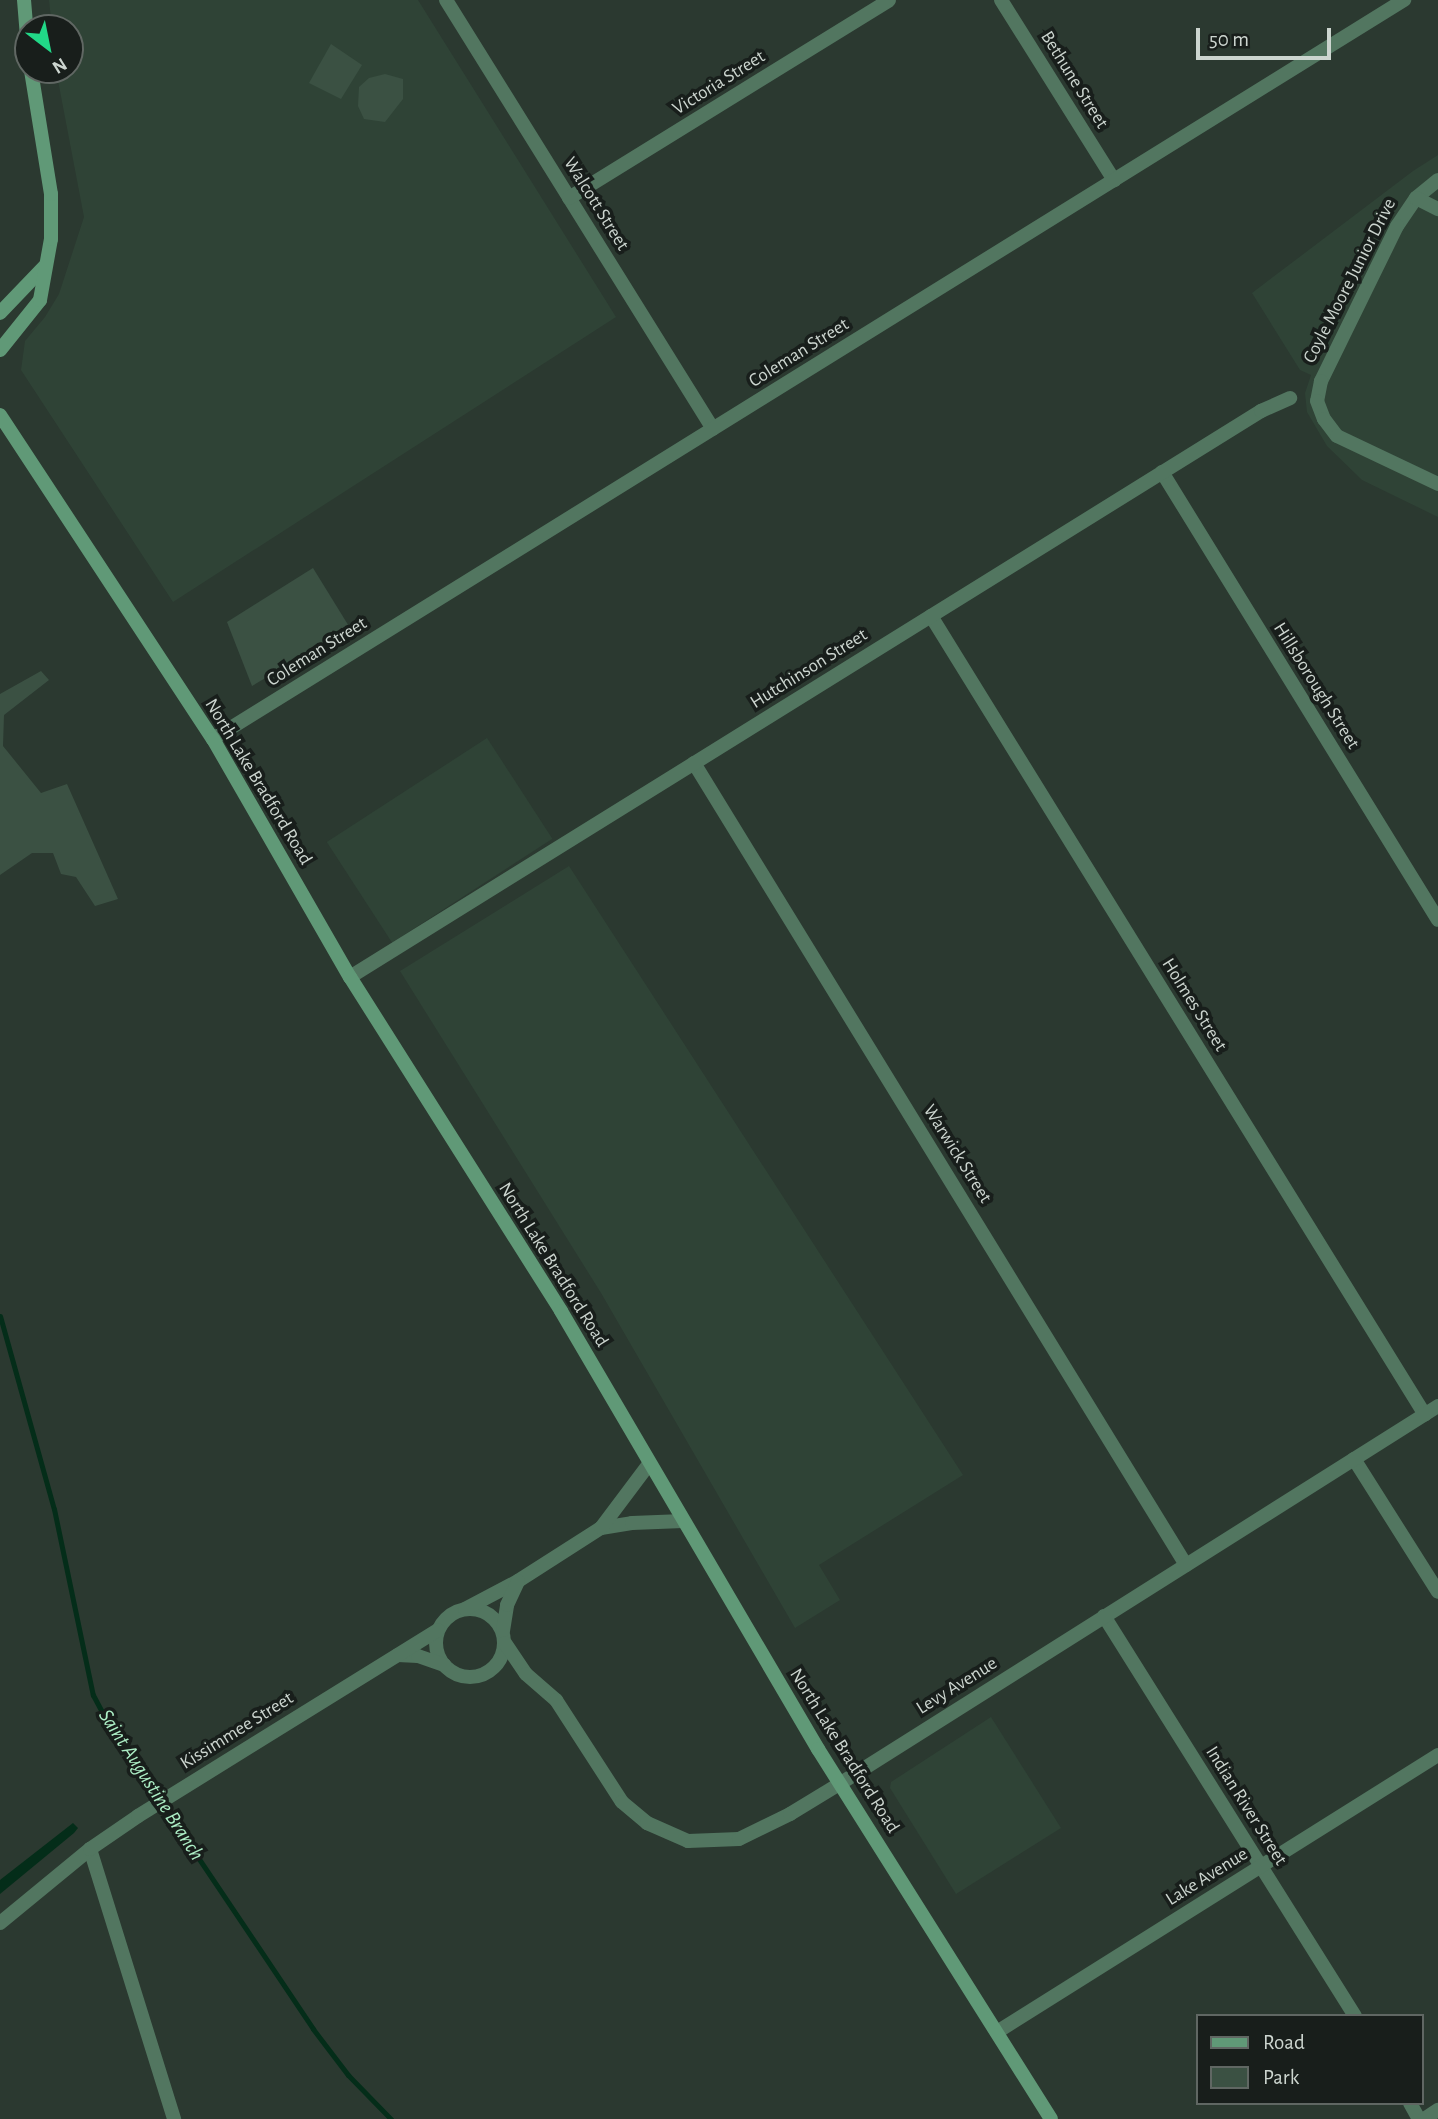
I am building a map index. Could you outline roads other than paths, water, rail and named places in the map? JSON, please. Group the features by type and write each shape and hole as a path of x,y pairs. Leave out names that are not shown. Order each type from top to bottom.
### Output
{"main road":[{"path":"0,350 40,300 51,239 51,194 33,84"},
{"path":"0,313 44,267"},
{"name":"North Lake Bradford Road","path":"0,415 213,739 350,977 561,1311 649,1464 841,1783 1051,2119"}],"street":[{"name":"Walcott Street","path":"446,0 713,429"},
{"name":"Victoria Street","path":"569,198 889,0"},
{"name":"Bethune Street","path":"1001,0 1114,180"},
{"name":"Coleman Street","path":"213,739 1404,0"},
{"name":"Coyle Moore Junior Drive","path":"1438,180 1416,198 1396,226 1317,391 1320,410 1337,436 1438,484"},
{"path":"1416,198 1438,209"},
{"name":"Hutchinson Street","path":"350,977 1261,411 1290,398"},
{"name":"Hillsborough Street","path":"1162,472 1438,920"},
{"name":"Holmes Street","path":"931,616 1424,1415"},
{"name":"Warwick Street","path":"694,763 1186,1565"},
{"name":"Levy Avenue","path":"504,1637 526,1674 556,1700 622,1802 647,1823 688,1841 739,1839 790,1814 841,1783 1438,1406"},
{"path":"1354,1459 1438,1592"},
{"path":"444,1665 436,1649 438,1630 444,1620 518,1581 601,1528 649,1464"},
{"path":"601,1528 632,1523 683,1521"},
{"path":"488,1673 497,1665 504,1637 507,1605 518,1581"},
{"path":"465,1609 488,1613 504,1637"},
{"name":"Indian River Street","path":"1104,1616 1354,2014"},
{"name":"Kissimmee Street","path":"0,1923 90,1849 138,1816 438,1630"},
{"path":"398,1655 418,1656 444,1665 464,1677 502,1670 526,1674"},
{"name":"Lake Avenue","path":"997,2032 1438,1755"},
{"path":"90,1849 174,2119"},
{"path":"1411,2105 1422,2119 1438,2110"}],"waterway":[{"name":"Saint Augustine Branch","path":"0,1316 54,1509 93,1695 109,1725 313,2029 348,2075 391,2119"}]}
